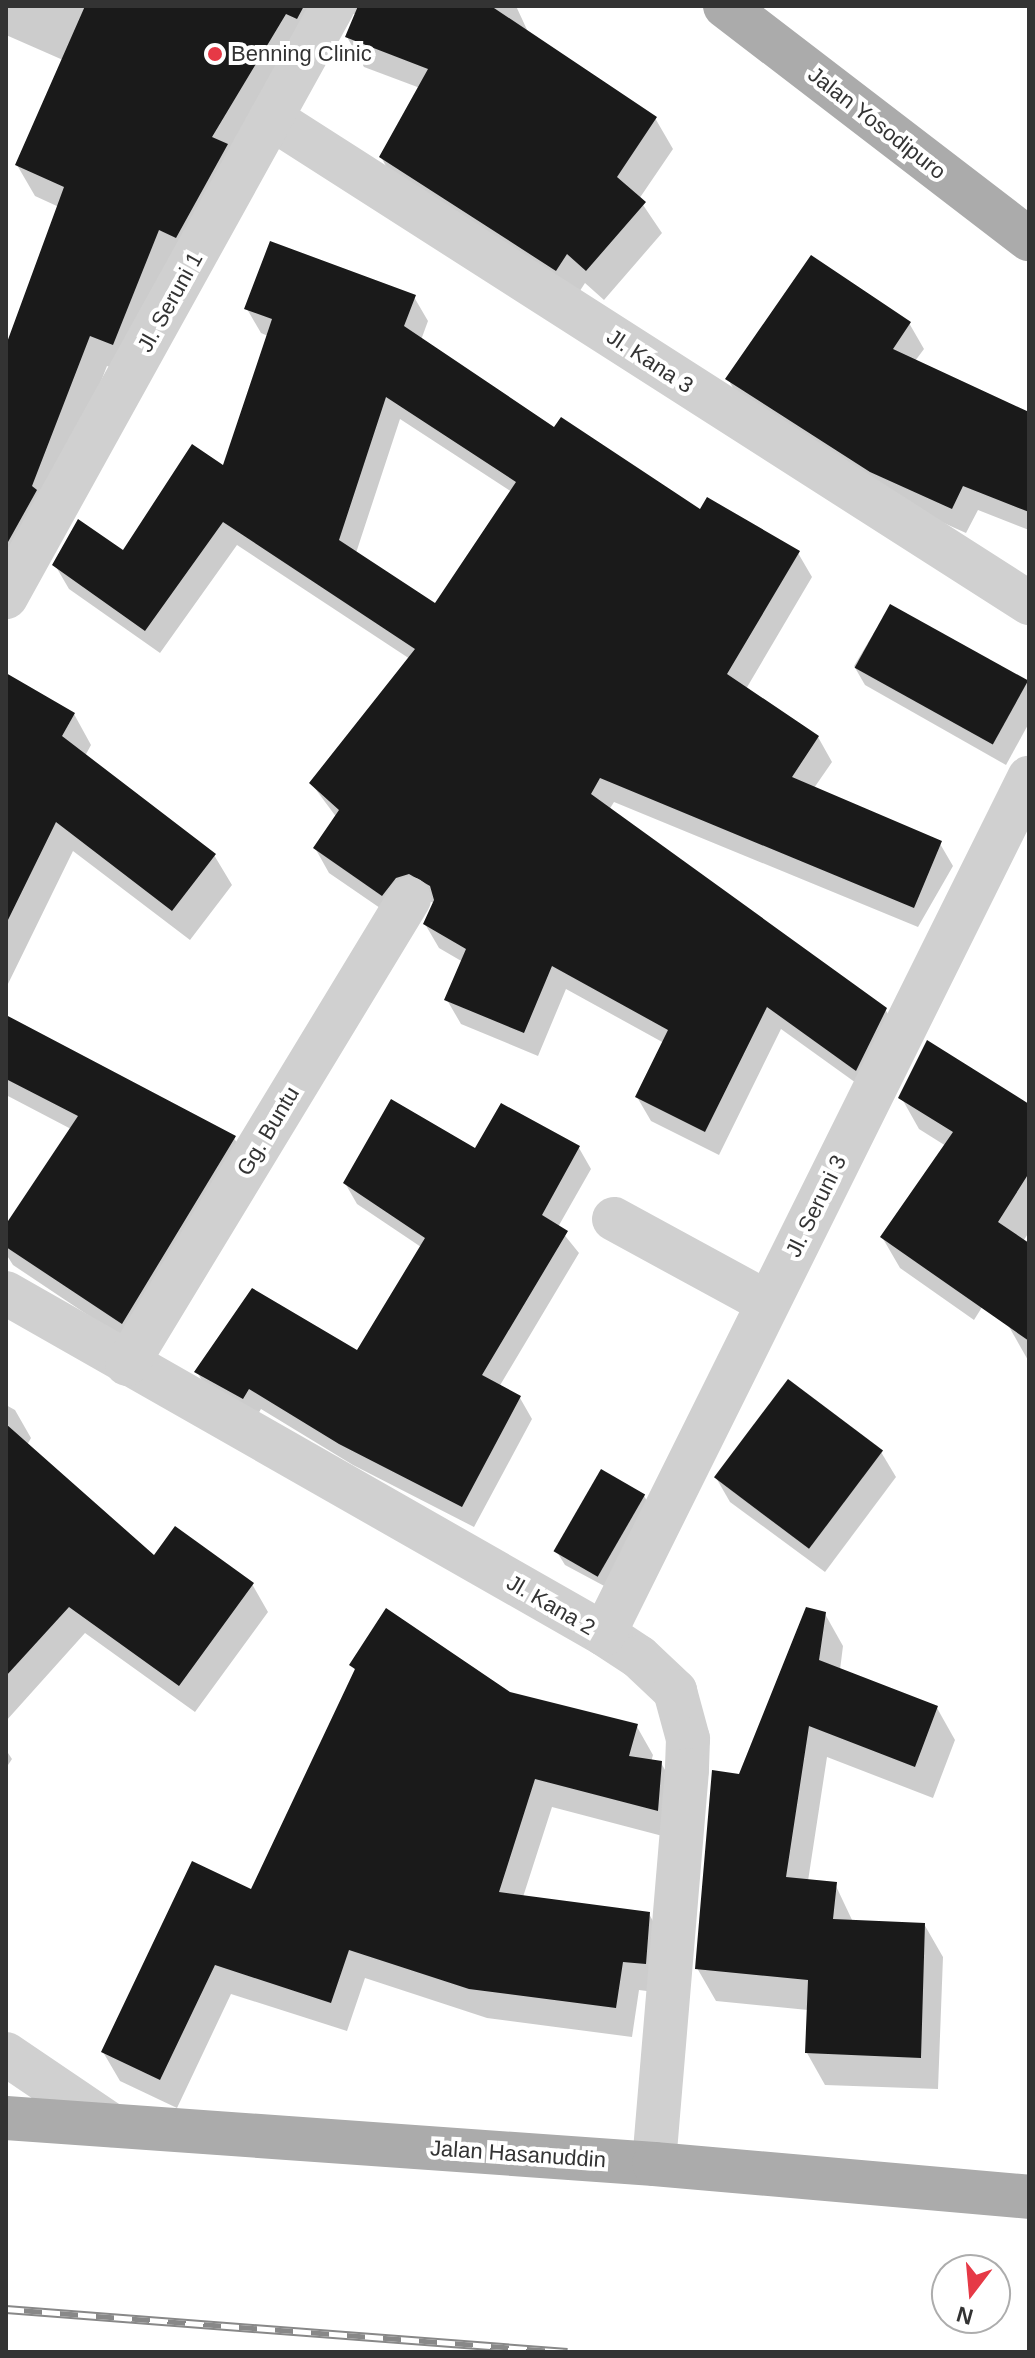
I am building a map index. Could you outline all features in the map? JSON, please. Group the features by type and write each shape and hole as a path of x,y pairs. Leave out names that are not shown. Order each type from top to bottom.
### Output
{"main road":[{"name":"Jalan Yosodipuro","path":"725,6 1029,239"},
{"name":"Jalan Hasanuddin","path":"6,2118 654,2164 1029,2197"}],"street":[{"name":"Jl. Seruni 1","path":"6,597 333,6"},
{"name":"Jl. Kana 3","path":"271,118 1029,603"},
{"name":"Jl. Seruni 3","path":"604,1634 1029,778"},
{"name":"Gg. Buntu","path":"127,1364 409,899"},
{"path":"614,1219 768,1303"},
{"name":"Jl. Kana 2","path":"6,1293 604,1634 675,1691 688,1739 654,2164"},
{"path":"6,2054 111,2125"}],"building":[{"path":"85,6 304,6 297,19 286,14 212,137 228,144 176,238 159,230 113,345 90,336 32,486 37,490 8,542 6,345 64,187 15,165"},
{"path":"358,6 491,6 657,117 617,177 646,202 586,271 567,254 556,271 379,157 428,69 345,37"},
{"path":"270,241 416,295 404,326 554,427 561,417 700,509 707,497 800,551 727,674 819,736 792,777 942,841 914,908 600,778 591,794 887,1008 856,1071 767,1007 705,1132 635,1097 668,1030 552,966 524,1033 444,1000 466,949 423,924 434,900 430,886 409,874 396,878 382,896 313,848 339,810 309,783 415,649 223,522 145,631 52,565 78,519 123,550 192,444 223,465 272,319 244,309","holes":["386,397 516,482 435,603 339,540"]},
{"path":"811,255 911,322 893,349 1029,412 1029,512 963,486 952,509 870,472 725,379"},
{"path":"890,604 1028,681 993,744 855,668"},
{"path":"6,673 75,713 62,736 216,854 172,911 56,822 6,924"},
{"path":"6,1015 236,1136 122,1324 6,1247 6,1224 78,1116 6,1079"},
{"path":"927,1040 1029,1104 1029,1173 998,1222 1029,1243 1029,1341 880,1237 953,1132 898,1098"},
{"path":"391,1099 475,1148 501,1103 580,1146 542,1215 568,1231 482,1375 521,1396 462,1507 339,1444 249,1389 243,1399 194,1372 252,1288 357,1350 425,1238 343,1183"},
{"path":"788,1379 883,1451 809,1549 714,1477"},
{"path":"6,1424 154,1555 175,1526 254,1583 179,1686 69,1607 6,1676"},
{"path":"601,1469 645,1494 598,1577 554,1551"},
{"path":"806,1607 826,1612 819,1660 938,1706 915,1767 809,1726 786,1877 837,1882 833,1919 925,1923 921,2058 805,2053 808,1980 695,1969 712,1770 739,1774"},
{"path":"386,1608 510,1692 638,1724 629,1756 662,1761 658,1811 535,1779 499,1892 650,1912 646,1964 623,1962 616,2008 469,1989 349,1950 331,2003 215,1965 160,2080 101,2052 192,1861 251,1889 355,1669 349,1665"}],"railway":[{"path":"6,2309 567,2352"}],"place":[{"name":"Benning Clinic","path":"215,54"}]}
